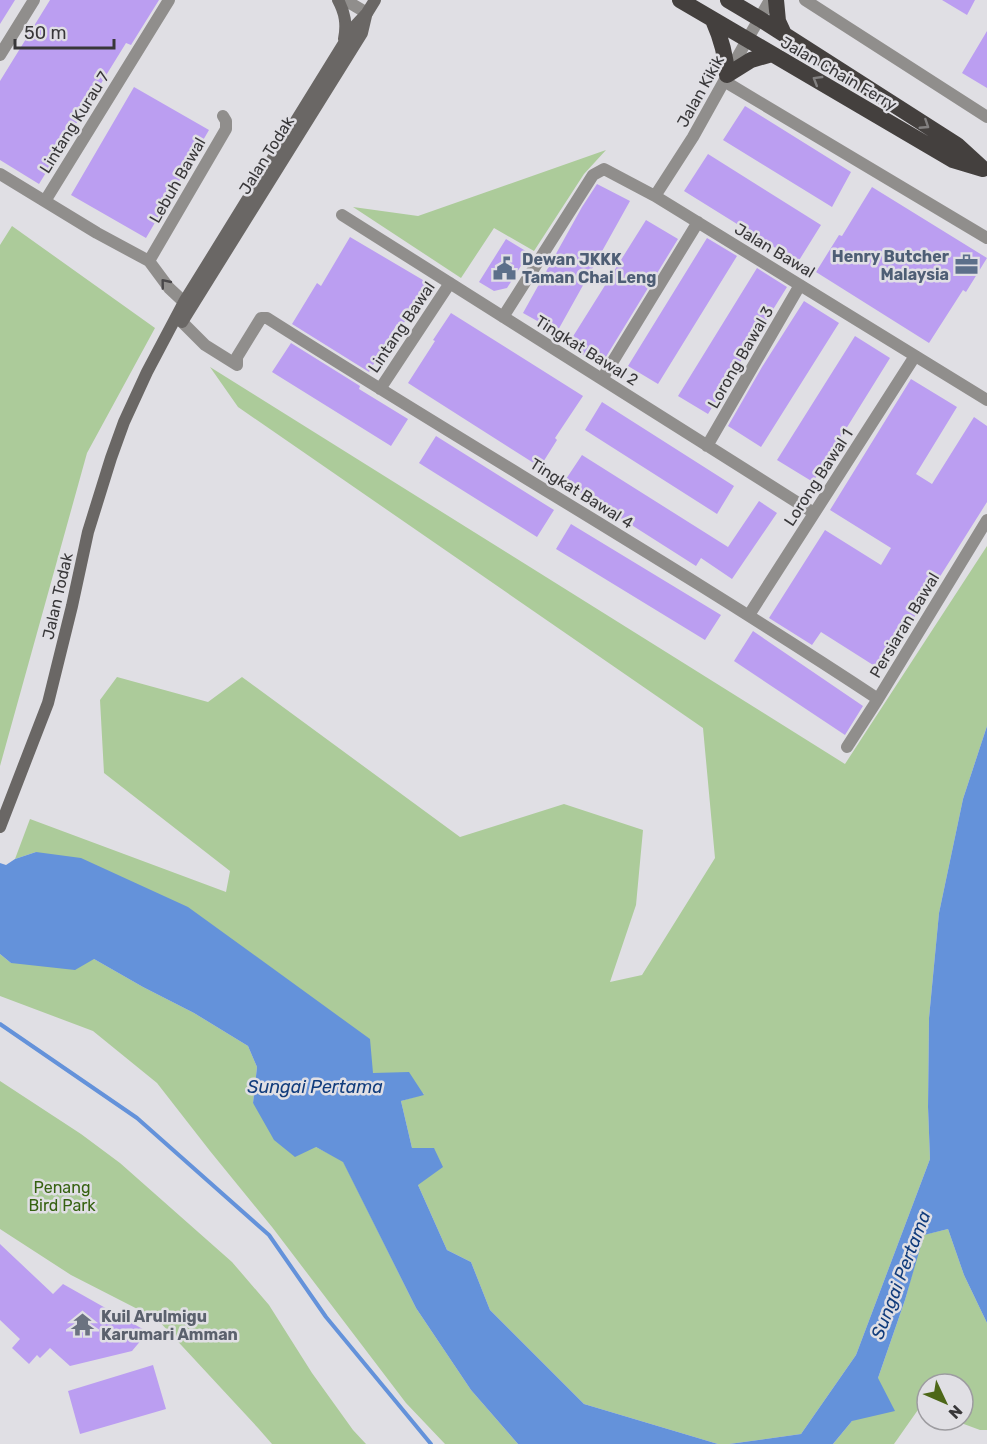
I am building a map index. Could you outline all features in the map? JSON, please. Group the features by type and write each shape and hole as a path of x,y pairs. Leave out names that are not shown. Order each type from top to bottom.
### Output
{"highway":[{"name":"Jalan Chain Ferry","path":"680,0 953,160 985,170"},
{"name":"Jalan Chain Ferry","path":"728,0 957,145 985,170"},
{"path":"776,0 778,21 784,34"},
{"path":"713,20 722,40 726,61 725,78"},
{"path":"725,78 751,60 772,54"}],"main road":[{"path":"338,0 345,19 346,30 342,46"},
{"name":"Jalan Todak","path":"0,827 48,703 88,532 124,422 184,302 354,27 375,0"},
{"name":"Jalan Todak","path":"147,372 182,322 362,33 367,13"}],"street":[{"path":"0,56 34,0"},
{"name":"Lintang Kurau 7","path":"45,201 169,0"},
{"path":"345,0 367,13"},
{"name":"Jalan Kikik","path":"655,196 693,137 770,0"},
{"path":"805,0 987,117"},
{"path":"725,78 987,238"},
{"name":"Lebuh Bawal","path":"149,261 226,129 223,116"},
{"name":"Jalan Bawal","path":"503,317 592,175 604,169 655,196 987,400"},
{"path":"0,174 97,233 149,261 169,288 184,302"},
{"name":"Tingkat Bawal 2","path":"342,215 814,513"},
{"path":"602,379 698,222"},
{"name":"Lintang Bawal","path":"380,389 450,284"},
{"name":"Lorong Bawal 3","path":"707,446 800,285"},
{"name":"Tingkat Bawal 4","path":"182,322 205,345 237,365 237,357 261,318 267,318 749,615 878,699"},
{"name":"Lorong Bawal 1","path":"749,615 915,356"},
{"name":"Persiaran Bawal","path":"847,747 987,520"}],"green space":[{"path":"606,150 584,174 534,251 494,228 461,278 353,207 418,216"},
{"path":"12,226 155,328 87,453 0,766 0,245"},
{"path":"210,367 845,764 987,546 987,726 963,799 939,913 929,1018 930,1159 856,1355 801,1434 718,1444 584,1404 490,1310 471,1262 447,1250 418,1185 401,1101 424,1094 373,1073 36,852 15,859 30,819 226,892 230,871 104,773 100,700 117,677 208,702 242,677 460,837 564,804 643,830 636,905 610,982 642,975 715,858 703,728 238,407"},
{"path":"0,954 11,963 94,959 194,1013 248,1046 257,1067 253,1103 316,1147 343,1161 416,1308 471,1390 518,1444 445,1444 406,1403 272,1227 157,1083 93,1031 0,996"},
{"name":"Penang Bird Park","path":"0,1081 81,1134 120,1163 232,1262 269,1305 312,1373 353,1430 366,1444 272,1444 157,1319 71,1275 0,1229"},
{"path":"948,1229 964,1275 987,1323 987,1430 975,1428 975,1372 915,1372 915,1414 894,1444 833,1444 852,1421 878,1378 905,1300 923,1235"}],"water":[{"path":"987,726 987,1323 964,1275 948,1229 924,1235 905,1300 878,1378 895,1411 852,1421 833,1444 729,1444 801,1434 856,1355 930,1159 929,1018 939,913 963,799"},
{"name":"Sungai Pertama","path":"36,852 81,858 188,907 370,1039 373,1073 409,1072 424,1095 401,1101 412,1148 434,1148 443,1167 418,1185 447,1250 471,1262 490,1310 584,1404 718,1444 518,1444 471,1390 416,1308 343,1162 316,1147 295,1157 274,1140 253,1103 257,1067 248,1046 194,1013 94,959 75,970 11,963 0,954 0,863 6,865 15,859"}],"building":[{"path":"0,0 15,0 0,24"},
{"path":"50,0 159,0 131,45 126,43 39,184 0,160 0,81"},
{"path":"942,0 975,0 967,15"},
{"path":"987,31 987,88 962,73"},
{"path":"134,87 209,130 146,238 71,195"},
{"path":"745,106 851,172 832,207 723,140"},
{"path":"708,154 821,225 798,262 684,191"},
{"path":"597,184 630,201 557,332 523,313"},
{"path":"872,187 987,258 966,292 963,290 929,343 816,272 839,235 842,236"},
{"path":"646,220 678,239 601,365 567,346"},
{"path":"350,237 428,283 402,326 397,324 369,372 292,324 317,283 321,286"},
{"path":"707,238 737,256 658,384 628,366"},
{"name":"Dewan JKKK Taman Chai Leng","path":"506,239 529,253 507,288 494,291 479,282"},
{"path":"757,268 787,287 708,414 678,396"},
{"path":"804,301 839,323 761,447 728,426"},
{"path":"451,313 583,396 555,438 557,440 540,467 408,383"},
{"path":"855,336 890,358 813,482 777,460"},
{"path":"291,343 408,419 391,446 272,372"},
{"path":"911,379 957,407 916,474 932,484 974,417 987,426 987,502 881,670 821,632 812,645 769,618 825,530 881,565 891,548 830,510"},
{"path":"602,402 734,486 717,514 585,430"},
{"path":"436,436 554,510 537,537 419,463"},
{"path":"582,455 728,547 759,501 777,513 732,579 701,558 696,566 564,482"},
{"path":"571,524 721,615 705,640 556,549"},
{"path":"753,631 863,706 845,735 734,661"},
{"name":"Kuil Arulmigu Karumari Amman","path":"0,1244 53,1294 63,1284 148,1332 132,1351 70,1366 50,1348 40,1358 37,1355 29,1364 12,1348 20,1339 0,1320"},
{"path":"153,1365 166,1409 80,1434 68,1391"}],"waterway":[{"path":"0,1024 137,1118 269,1235 326,1317 431,1444"}],"place":[{"name":"Henry Butcher Malaysia","path":"967,265"},
{"name":"Dewan JKKK Taman Chai Leng","path":"504,268"},
{"name":"Kuil Arulmigu Karumari Amman","path":"83,1325"}]}
